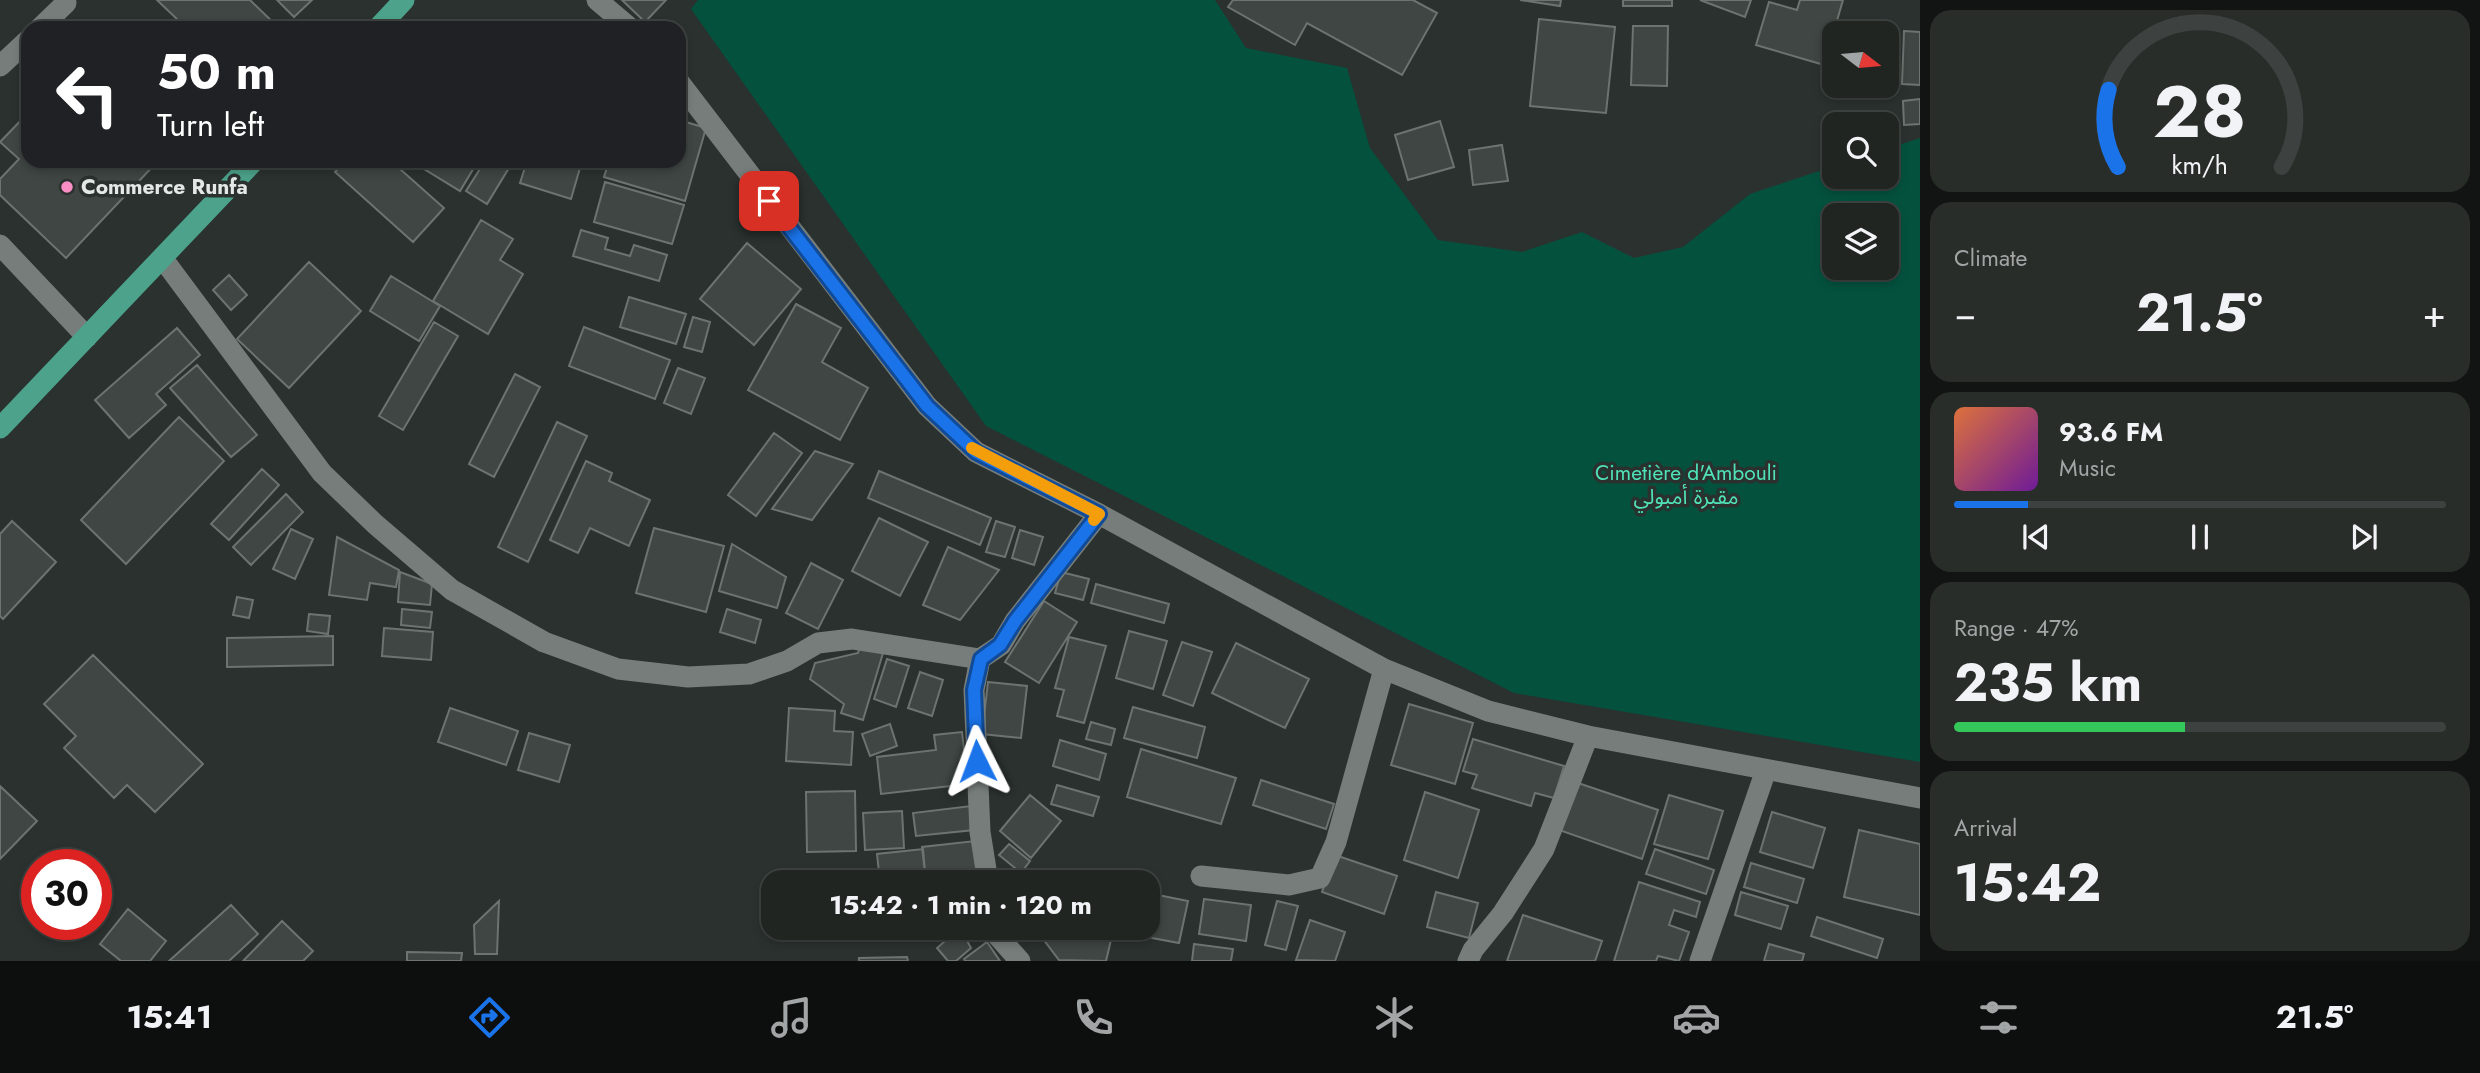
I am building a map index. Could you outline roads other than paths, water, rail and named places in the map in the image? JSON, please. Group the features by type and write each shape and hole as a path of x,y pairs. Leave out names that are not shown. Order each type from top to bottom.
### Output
{"main road":[{"path":"384,21 404,0"},
{"path":"0,428 248,168"}],"street":[{"path":"597,0 622,21"},
{"path":"47,21 66,3"},
{"path":"0,66 21,46"},
{"path":"686,91 927,406 976,452 1099,514 1384,670 1488,711 1588,736 1766,771 1920,797"},
{"path":"0,245 87,337"},
{"path":"163,259 322,473 375,524 452,590 544,642 618,669 688,677 749,674 787,661 818,643 852,639 981,659"},
{"path":"986,870 980,832 974,690 981,659 1000,645 1015,621 1099,514"},
{"path":"1201,876 1289,885 1320,878 1336,842 1384,670"},
{"path":"1468,961 1544,849 1588,736"},
{"path":"1700,961 1766,771"},
{"path":"1001,940 1020,961"}],"place":[{"name":"Commerce Runfa","path":"67,187"}],"park label":[{"name":"Cimetière d'Ambouli مقبرة أمبولي","path":"1686,485"}]}
